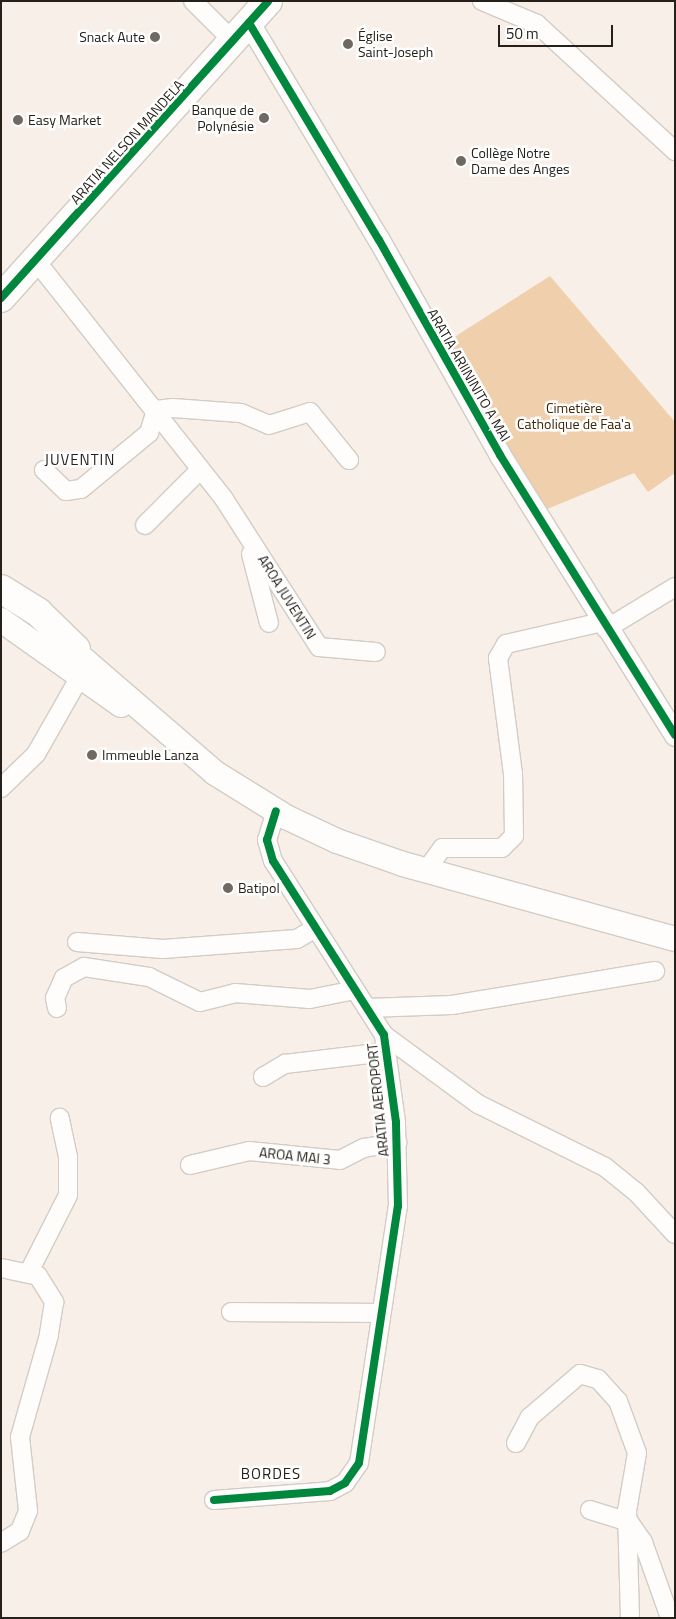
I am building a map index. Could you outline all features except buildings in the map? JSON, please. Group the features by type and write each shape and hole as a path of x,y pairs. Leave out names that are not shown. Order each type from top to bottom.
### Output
{"main road":[{"name":"ARATIA NELSON MANDELA","path":"1,298 37,262 268,1"},
{"path":"1,589 38,612 81,662"},
{"path":"1,604 81,662 166,734 221,777 276,811 337,841 427,869 561,905 675,939"},
{"path":"1,620 81,662"},
{"path":"561,905 592,906 675,926"}],"street":[{"path":"193,1 241,32"},
{"path":"482,1 537,24 675,151"},
{"name":"ARATIA ARIININITO A MAI","path":"241,32 604,625 675,735"},
{"name":"AROA JUVENTIN","path":"37,262 156,410 241,524 319,646 376,652"},
{"path":"44,470 66,491 81,490 149,433 156,410 241,413 269,425 310,412 349,460"},
{"path":"145,525 200,470"},
{"name":"AROA JUVENTIN","path":"241,524 264,591 269,623"},
{"path":"427,869 442,848 502,848 514,836 513,774 498,658 506,644 604,625 675,587"},
{"path":"1,788 36,754 81,662"},
{"name":"ARATIA AEROPORT","path":"214,1500 330,1491 344,1483 359,1463 380,1312 398,1206 398,1142 384,1044 367,1008 269,852 269,827 276,811"},
{"path":"76,942 163,949 297,939 315,928"},
{"path":"57,1008 55,998 64,978 84,966 149,977 200,1002 235,993 310,999 355,990"},
{"path":"367,1008 452,1005 655,971"},
{"path":"263,1077 285,1064 384,1044 478,1104 605,1168 637,1192 675,1234"},
{"path":"30,1272 68,1195 68,1157 60,1118"},
{"name":"AROA MAI 3","path":"190,1165 249,1151 340,1160 371,1146 398,1142"},
{"path":"1,1268 30,1272 43,1280 51,1292 54,1315 20,1437 28,1511 20,1531 1,1543"},
{"path":"231,1312 380,1312"},
{"path":"516,1443 530,1417 580,1374 598,1379 618,1401 637,1452 629,1487 630,1618"},
{"path":"590,1510 629,1522 643,1542 670,1618"}],"green space":[{"name":"Cimetière Catholique de Faa'a","path":"550,276 675,422 675,473 648,492 634,473 545,510 445,343"}],"cycle path":[{"path":"1,298 268,1"},
{"path":"249,23 379,240 500,455 675,735"},
{"path":"214,1500 330,1491 345,1483 359,1463 398,1206 396,1122 384,1035 273,861 267,840 276,811"}],"place":[{"name":"Snack Aute","path":"155,37"},
{"name":"Église Saint-Joseph","path":"348,44"},
{"name":"Banque de Polynésie","path":"264,118"},
{"name":"Easy Market","path":"18,120"},
{"name":"Collège Notre Dame des Anges","path":"461,161"},
{"name":"Immeuble Lanza","path":"92,755"},
{"name":"Batipol","path":"228,888"}],"district":[{"name":"JUVENTIN","path":"80,460"},
{"name":"BORDES","path":"271,1474"}]}
